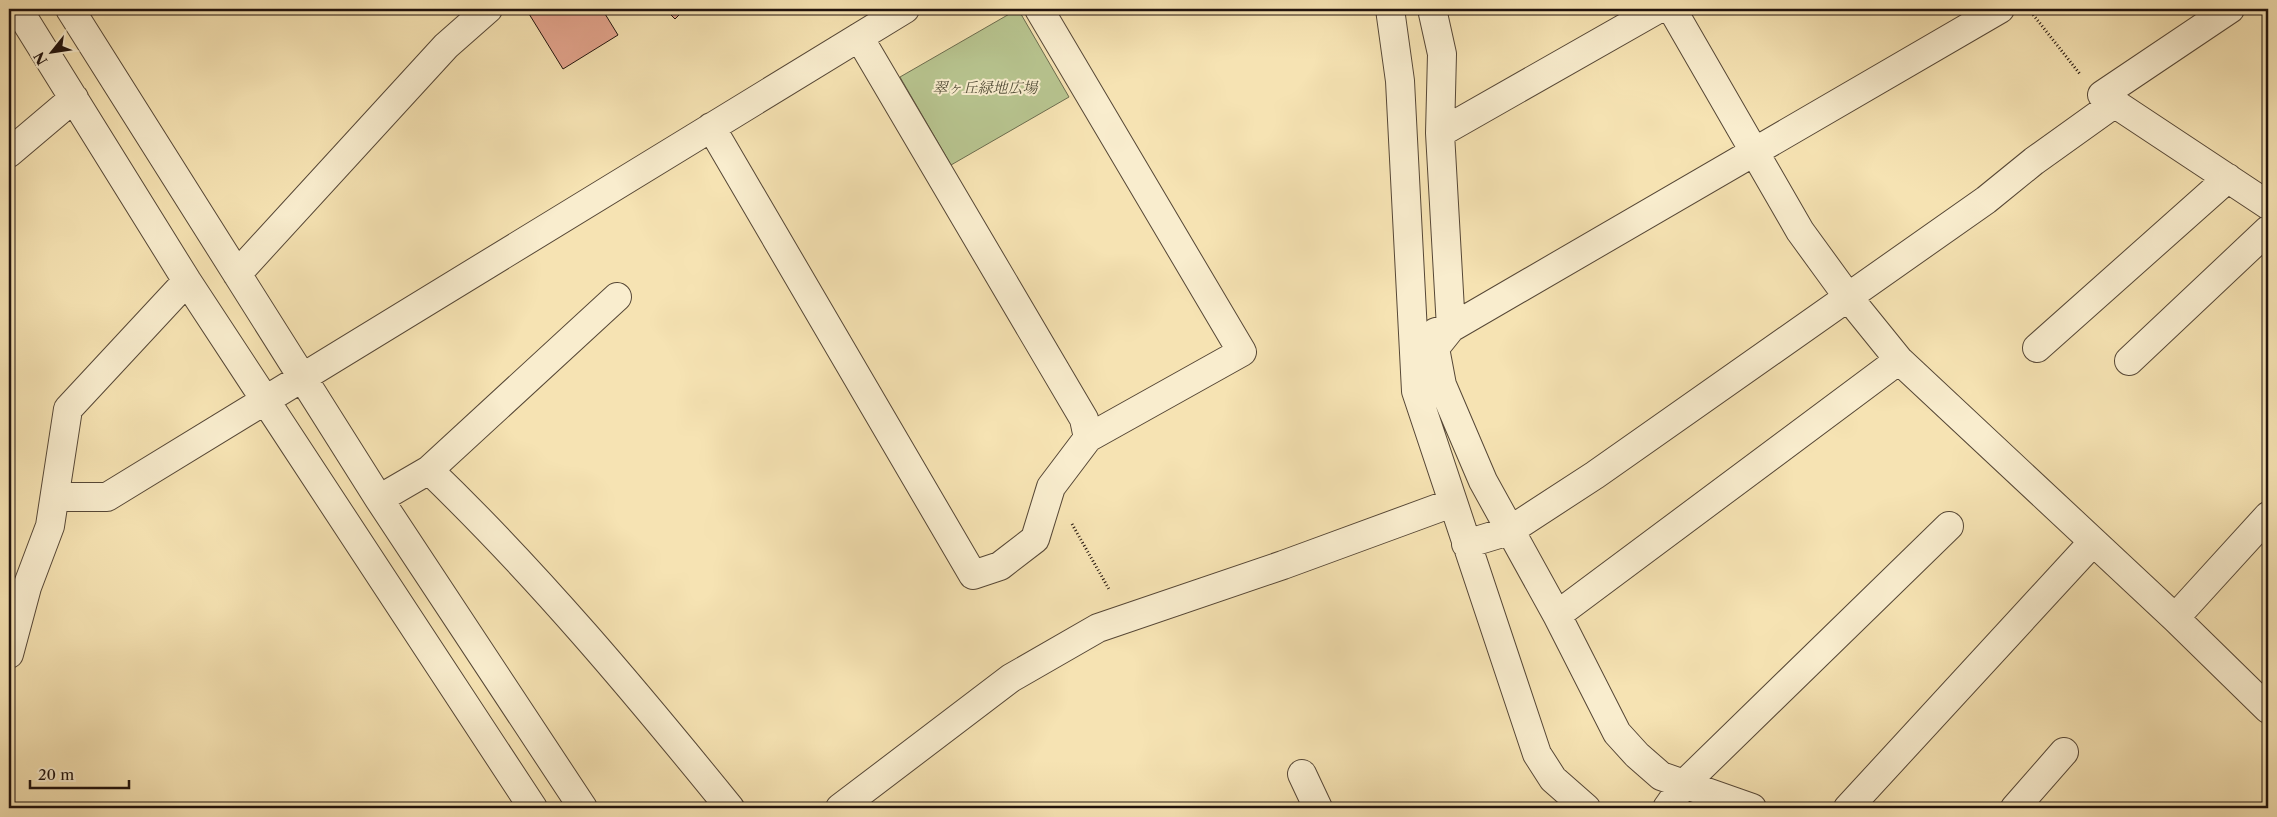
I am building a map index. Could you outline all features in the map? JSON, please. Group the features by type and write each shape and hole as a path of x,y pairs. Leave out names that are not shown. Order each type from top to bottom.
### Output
{"street":[{"path":"18,9 187,281 534,808"},
{"path":"70,9 379,498 583,808"},
{"path":"237,274 446,46 488,9"},
{"path":"54,497 106,497 905,9"},
{"path":"711,127 973,575 1000,566 1035,540 1051,487 1088,438 1242,352 1039,9"},
{"path":"1390,9 1400,80 1416,390 1537,754 1553,779 1586,808"},
{"path":"1432,9 1442,54 1440,133 1451,328 1435,348 1442,385 1483,481 1557,614 1616,732 1637,755 1661,776 1752,808"},
{"path":"1440,133 1658,9"},
{"path":"1672,9 1800,231 1848,297 1899,360 2175,618 2268,709"},
{"path":"1413,339 1451,328 2000,9"},
{"path":"1466,544 1509,530 1595,475 1986,200 2109,99 2230,9"},
{"path":"859,37 1084,419 1088,438"},
{"path":"9,153 74,98"},
{"path":"2109,99 2268,205"},
{"path":"2037,348 2228,178"},
{"path":"2129,361 2268,230"},
{"path":"9,654 27,587 50,526 68,409 187,281"},
{"path":"379,498 429,470 617,297"},
{"path":"1557,614 1899,360"},
{"path":"429,470 553,599 656,716 730,808"},
{"path":"840,808 1011,678 1098,628 1125,617 1284,565 1452,503"},
{"path":"2175,618 2268,516"},
{"path":"1667,808 1684,785 1949,526"},
{"path":"1848,808 2092,542"},
{"path":"2015,808 2064,752"},
{"path":"1302,774 1318,808"}],"path":[{"path":"2028,9 2086,81 2109,99"},
{"path":"1051,487 1125,617"}],"green space":[{"name":"翠ヶ丘緑地広場","path":"1018,9 1069,97 951,165 900,77"}],"building":[{"path":"526,9 602,9 618,35 563,69"},
{"path":"665,9 685,9 675,19"}]}
